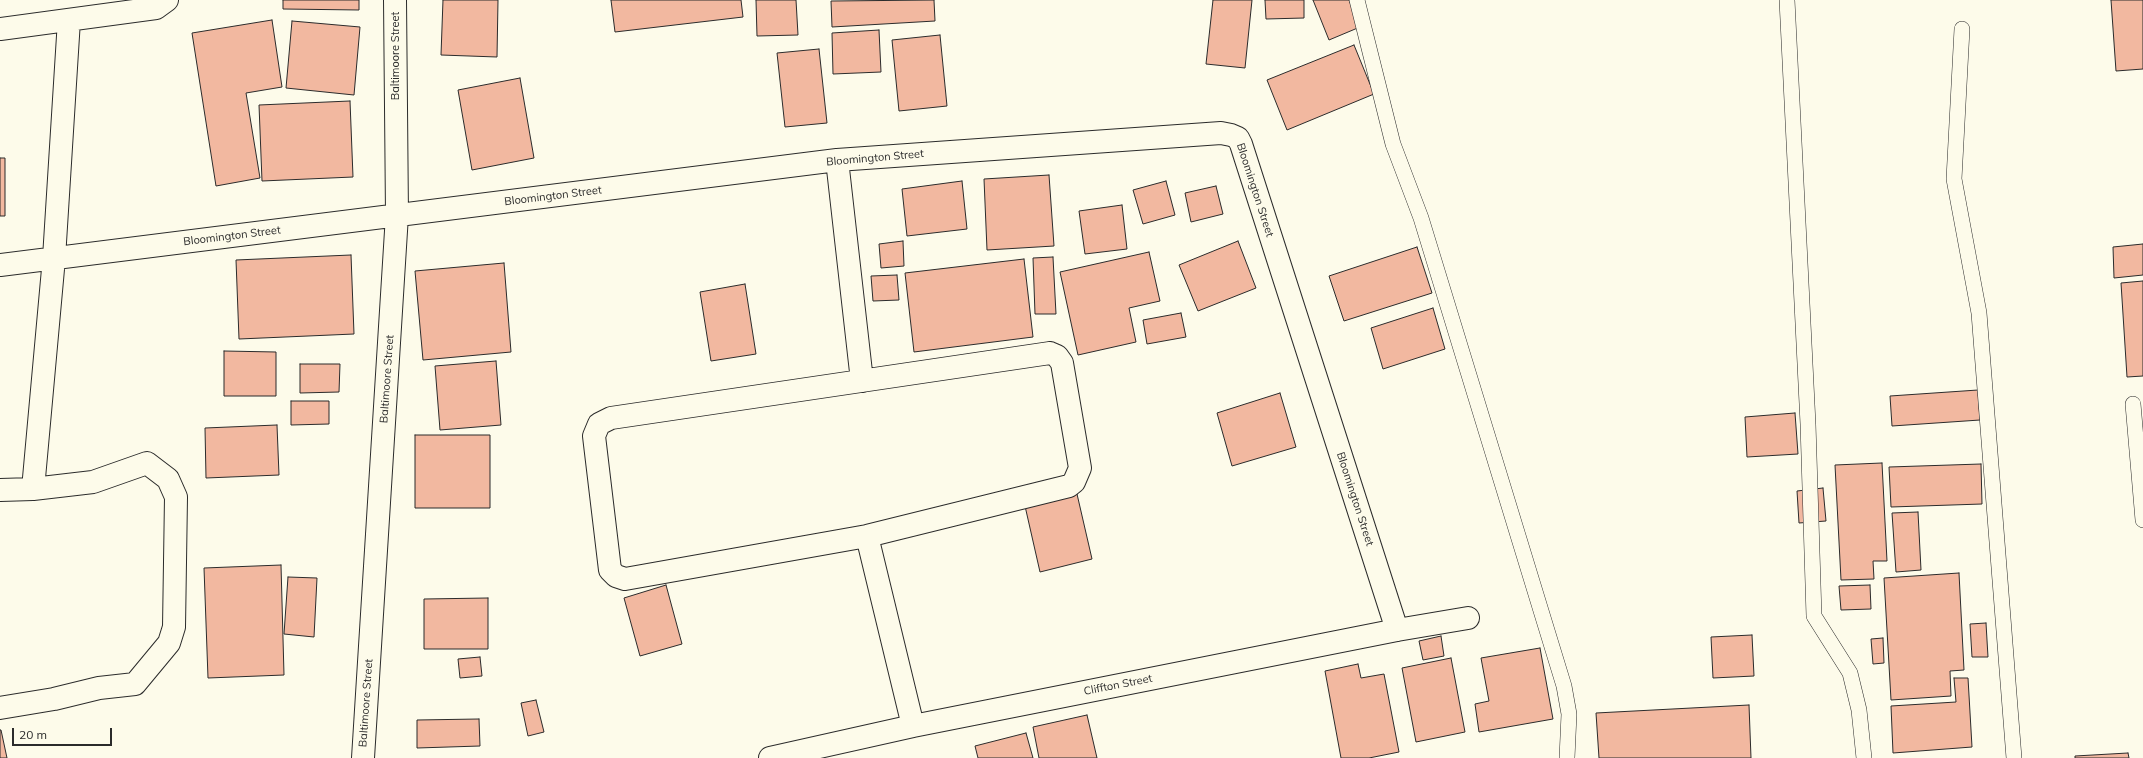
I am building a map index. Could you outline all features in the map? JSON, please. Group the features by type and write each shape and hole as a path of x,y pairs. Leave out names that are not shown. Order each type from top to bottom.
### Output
{"street":[{"path":"0,29 156,8 167,0"},
{"name":"Baltimoore Street","path":"363,758 397,216 395,0"},
{"path":"33,489 54,258 69,20"},
{"name":"Bloomington Street","path":"0,265 837,160 1221,133 1238,138 1397,630"},
{"path":"837,160 862,381"},
{"path":"1050,353 1057,356 1062,363 1080,468 1074,482 1069,486 867,536 625,579 616,576 610,570 594,436 599,424 611,418 1050,353"},
{"path":"0,490 33,489 93,482 147,463 168,479 176,497 174,627 169,643 135,684 99,688 54,699 0,708"},
{"path":"867,536 912,726"},
{"name":"Cliffton Street","path":"770,758 912,726 1397,630 1468,618"}],"lane":[{"path":"1357,0 1393,144 1423,225 1564,686 1569,714 1567,758"},
{"path":"1787,0 1808,424 1814,616 1850,673 1859,710 1864,758"},
{"path":"1962,29 1954,179 1979,313 2014,758"},
{"path":"2132,404 2143,520"}],"building":[{"path":"283,0 359,0 359,10 283,9"},
{"path":"443,0 498,0 497,57 441,55"},
{"path":"611,0 741,0 743,17 615,32"},
{"path":"756,0 796,0 798,35 757,36"},
{"path":"934,0 935,21 832,27 831,1"},
{"path":"1213,0 1252,0 1245,68 1206,64"},
{"path":"1265,0 1304,0 1304,18 1266,19"},
{"path":"1313,0 1349,0 1360,27 1329,40"},
{"path":"2111,0 2143,0 2143,69 2116,71"},
{"path":"272,20 282,87 246,93 260,178 216,186 192,33"},
{"path":"292,21 360,27 354,95 286,88"},
{"path":"879,30 881,72 833,74 832,33"},
{"path":"940,35 947,106 899,111 892,40"},
{"path":"1354,45 1374,94 1287,130 1267,80"},
{"path":"819,49 827,123 785,127 777,53"},
{"path":"520,78 534,158 472,170 458,90"},
{"path":"350,101 353,177 262,181 259,105"},
{"path":"0,158 5,158 5,216 0,216"},
{"path":"1049,175 1054,246 987,250 984,179"},
{"path":"962,181 967,229 907,236 902,189"},
{"path":"1166,181 1175,215 1143,224 1133,190"},
{"path":"1216,186 1223,214 1191,222 1185,193"},
{"path":"1122,205 1127,249 1085,254 1079,211"},
{"path":"903,241 904,266 881,268 879,244"},
{"path":"1238,241 1256,288 1198,311 1179,265"},
{"path":"2143,244 2143,275 2114,278 2113,247"},
{"path":"1417,247 1432,293 1344,321 1329,276"},
{"path":"1149,252 1160,301 1129,308 1136,342 1078,355 1060,272"},
{"path":"351,255 354,334 239,339 236,260"},
{"path":"1053,257 1056,314 1035,314 1033,258"},
{"path":"1024,259 1033,337 914,352 905,273"},
{"path":"504,263 511,352 423,360 415,271"},
{"path":"897,275 899,300 873,301 871,276"},
{"path":"2143,281 2143,376 2127,377 2121,283"},
{"path":"745,284 756,354 711,361 700,292"},
{"path":"1433,308 1445,349 1383,369 1371,328"},
{"path":"1181,313 1186,337 1147,344 1143,320"},
{"path":"224,351 276,352 276,396 224,396"},
{"path":"496,361 501,425 440,430 435,366"},
{"path":"300,364 340,364 339,392 300,393"},
{"path":"1978,390 1980,420 1892,426 1890,396"},
{"path":"1280,393 1296,447 1232,466 1217,413"},
{"path":"291,401 329,401 329,424 291,425"},
{"path":"1795,413 1798,454 1747,457 1745,417"},
{"path":"277,425 279,475 206,478 205,428"},
{"path":"415,435 490,435 490,508 415,508"},
{"path":"1882,463 1887,561 1873,561 1874,579 1841,580 1835,465"},
{"path":"1981,464 1982,504 1891,507 1889,467"},
{"path":"1823,488 1826,521 1799,523 1797,491"},
{"path":"1077,494 1092,559 1040,572 1025,506"},
{"path":"1918,512 1921,570 1896,572 1892,513"},
{"path":"281,565 284,675 208,678 204,568"},
{"path":"1959,573 1964,670 1950,671 1951,696 1891,700 1884,578"},
{"path":"288,577 317,578 314,637 284,634"},
{"path":"666,585 682,644 640,656 624,598"},
{"path":"1870,585 1871,609 1841,610 1839,586"},
{"path":"488,598 488,649 424,649 424,599"},
{"path":"1986,623 1988,657 1972,657 1970,624"},
{"path":"1752,635 1754,676 1713,678 1711,637"},
{"path":"1441,636 1444,656 1423,660 1419,641"},
{"path":"1883,638 1884,663 1873,664 1871,639"},
{"path":"1540,648 1553,719 1479,732 1475,704 1489,701 1481,658"},
{"path":"480,657 482,676 460,678 458,659"},
{"path":"1451,658 1465,732 1416,742 1402,668"},
{"path":"1358,664 1361,678 1384,674 1399,752 1369,758 1341,758 1325,671"},
{"path":"1954,678 1968,678 1972,747 1893,753 1891,706 1956,702"},
{"path":"536,700 544,732 528,736 521,703"},
{"path":"1749,705 1751,758 1599,758 1596,713"},
{"path":"1087,715 1097,758 1039,758 1033,727"},
{"path":"479,719 480,746 417,748 417,720"},
{"path":"1,730 7,758 0,758"},
{"path":"1026,733 1033,758 978,758 975,746"},
{"path":"2128,753 2129,758 2075,758 2075,756"}]}
